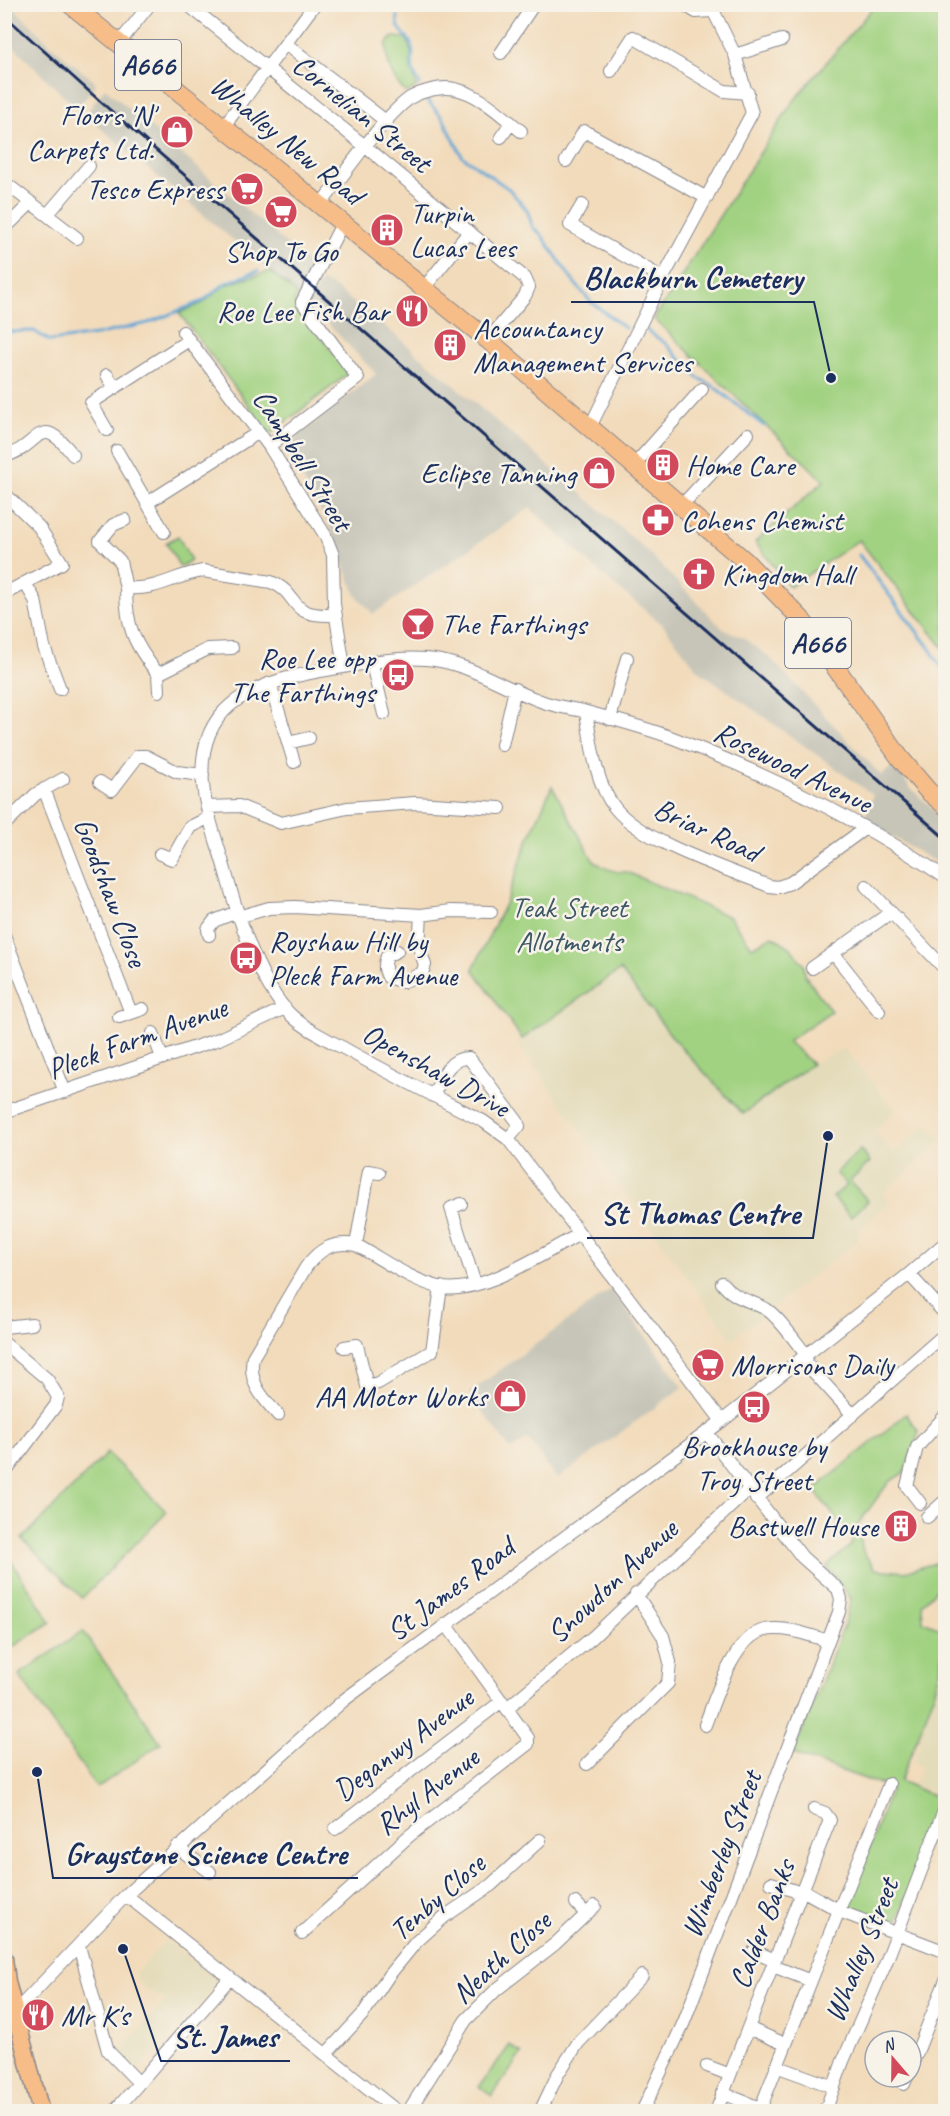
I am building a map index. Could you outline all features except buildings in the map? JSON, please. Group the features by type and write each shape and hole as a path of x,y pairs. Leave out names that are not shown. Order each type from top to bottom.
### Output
{"highway":[{"name":"Whalley New Road","path":"70,4 488,340 744,560 801,619 900,758 928,791 945,806"}],"main road":[{"path":"4,1958 10,2013 41,2112"}],"street":[{"path":"120,42 150,4"},
{"name":"Cornelian Street","path":"187,4 525,278 529,287 525,296 488,340"},
{"path":"224,126 315,4"},
{"path":"501,53 534,4"},
{"path":"590,427 663,278 752,112 735,55 710,8 696,12 683,4"},
{"path":"611,71 633,37 724,91 748,93"},
{"path":"735,55 782,40"},
{"path":"286,44 387,122"},
{"path":"321,204 387,122 408,100 423,92 456,89 477,98 516,127 501,137"},
{"path":"566,161 584,131 707,198"},
{"path":"48,214 90,166"},
{"path":"4,182 77,238"},
{"path":"4,229 31,203"},
{"path":"582,205 570,225 663,278"},
{"path":"269,446 358,378 302,302 343,222"},
{"path":"424,288 469,232"},
{"name":"Campbell Street","path":"115,388 186,336 269,446 325,535 335,566 335,615 344,667"},
{"path":"107,375 115,388 91,403 107,430"},
{"path":"635,464 702,389"},
{"path":"147,503 259,432"},
{"path":"4,456 24,447 36,437 52,433 73,455"},
{"path":"682,505 748,434"},
{"path":"117,451 164,532"},
{"path":"4,594 62,563 42,530 6,499"},
{"path":"125,520 113,525 100,541 120,561 126,588 127,620 132,637 158,674 159,691"},
{"path":"126,588 156,587 203,571 280,585 296,607 305,612 335,615"},
{"path":"25,583 35,600 44,647 60,689"},
{"path":"158,674 208,649 232,648"},
{"path":"610,719 627,658"},
{"name":"Rosewood Avenue","path":"270,683 344,667 372,664 424,659 453,664 539,701 671,737 774,782 864,829 945,878"},
{"path":"372,664 384,714"},
{"path":"270,683 294,762"},
{"name":"Openshaw Drive","path":"270,683 234,700 219,714 208,737 202,776 208,812 237,915 259,964 285,1008 312,1030 483,1121 508,1139 722,1421"},
{"path":"502,745 515,689"},
{"name":"Briar Road","path":"586,712 597,766 614,807 632,823 663,842 769,886 778,887 790,883 864,829"},
{"path":"288,743 309,738"},
{"path":"100,782 112,790 138,756 146,756 177,772 202,776"},
{"path":"4,825 21,807 44,789 63,779"},
{"name":"Goodshaw Close","path":"44,789 125,1015 143,1009"},
{"path":"160,854 172,860 189,827 208,812 239,806 281,823 347,808 415,803 500,808"},
{"path":"866,886 945,970"},
{"path":"209,935 208,929 214,921 269,908 295,907 421,915 451,911 490,912"},
{"path":"812,968 890,913"},
{"path":"397,951 387,956 384,970 388,977 403,982 422,973 425,966 419,947 421,915"},
{"path":"4,935 65,1092"},
{"path":"833,953 879,1011"},
{"name":"Pleck Farm Avenue","path":"4,1112 219,1039 285,1008"},
{"path":"153,1033 162,1058"},
{"path":"433,1096 451,1064 461,1058 469,1058 518,1121 519,1126 508,1139"},
{"path":"356,1245 369,1171 379,1173"},
{"path":"461,1204 451,1208 475,1284"},
{"path":"278,1415 256,1389 251,1372 254,1357 314,1256 328,1246 344,1243 356,1245 426,1283 454,1289 497,1277 580,1234"},
{"name":"St James Road","path":"10,2013 79,1946 126,1895 177,1847 344,1700 707,1433 909,1275 945,1242"},
{"path":"909,1275 945,1315"},
{"path":"722,1283 729,1291 745,1301 768,1310 853,1415"},
{"path":"344,1347 357,1345 367,1386 378,1383 432,1351 441,1287"},
{"path":"4,1327 32,1324"},
{"name":"Snowdon Avenue","path":"504,1704 593,1637 636,1594 753,1494 853,1415 945,1333"},
{"path":"4,1343 47,1379 58,1397 56,1405 4,1474"},
{"path":"920,1503 907,1486 917,1447 945,1415"},
{"path":"707,1433 753,1494"},
{"name":"Wimberley Street","path":"642,2112 684,2022 839,1612 841,1599 838,1589 802,1557 753,1494"},
{"path":"927,1517 945,1500"},
{"path":"587,1764 668,1683 670,1662 663,1636 636,1594"},
{"path":"446,1624 504,1704"},
{"path":"705,1725 736,1651 762,1630 790,1629 828,1641"},
{"name":"Rhyl Avenue","path":"302,1933 409,1836 528,1744 528,1738 504,1704"},
{"name":"Deganwy Avenue","path":"335,1828 504,1704"},
{"path":"722,2093 759,2110 888,1784"},
{"name":"Calder Banks","path":"785,2044 748,2028 830,1820 821,1808"},
{"name":"Whalley Street","path":"825,2112 945,1808"},
{"name":"Tenby Close","path":"327,2053 363,2014 389,1975 416,1942 449,1913 491,1885 540,1840"},
{"path":"177,1847 210,1872"},
{"path":"771,1883 802,1892 839,1910 945,1952"},
{"path":"126,1895 327,2053 394,2110"},
{"name":"Neath Close","path":"408,2112 466,2020 516,1972 555,1944 591,1910 576,1903"},
{"path":"79,1946 108,2051 139,2083"},
{"path":"754,1951 810,1981"},
{"path":"540,2112 558,2074 578,2043 642,1976"},
{"path":"114,2112 230,1978"},
{"path":"923,2036 945,1980"},
{"path":"716,2112 728,2074 748,2028"},
{"path":"707,2066 728,2074"},
{"path":"776,2066 834,2087"}],"shaded area":[{"path":"4,5 11,5 53,47 94,81 96,84 77,109 5,38"},
{"path":"105,88 313,267 313,273 303,291 297,294 85,115"},
{"path":"321,282 331,285 387,328 575,488 648,552 723,629 742,637 768,656 881,775 895,765 910,788 945,820 945,868 864,820 873,795 698,670 663,625 606,578 530,508 373,614 356,595 328,524 285,446 376,374 308,303"},
{"path":"620,970 743,1114 812,1064 844,1048 895,1110 875,1131 894,1153 926,1125 942,1140 883,1194 890,1203 861,1228 856,1242 732,1339 517,1043"},
{"path":"611,1289 683,1387 557,1479 528,1439 511,1450 469,1393"},
{"path":"940,1676 946,1678 945,1796 914,1785 921,1766 913,1763"},
{"path":"166,1940 220,1982 137,2071 118,2053 165,2001 144,1988 134,1975"}],"green space":[{"path":"876,4 945,5 945,650 859,540 790,587 755,542 824,481 654,319 792,103"},
{"path":"393,37 406,38 411,50 417,87 406,93 393,76 387,58 386,44"},
{"path":"270,271 297,294 294,302 349,373 270,434 179,313 203,303 225,285"},
{"path":"178,536 191,560 180,567 166,543"},
{"name":"Teak Street Allotments","path":"552,786 593,860 597,863 613,871 627,872 730,917 752,947 773,936 790,947 804,965 805,975 831,1011 788,1041 812,1064 743,1114 677,1043 620,970 522,1039 473,969 506,902 527,843"},
{"path":"860,1150 870,1162 850,1181 868,1201 851,1217 833,1197 847,1185 836,1173"},
{"path":"906,1414 919,1432 905,1472 889,1482 858,1524 863,1552 875,1569 904,1572 939,1562 945,1565 945,1581 922,1604 923,1621 945,1630 944,1649 936,1688 900,1781 944,1800 896,1924 848,1905 891,1788 793,1754 843,1628 851,1599 827,1566 851,1545 852,1539 814,1490"},
{"path":"107,1453 167,1512 82,1598 22,1539"},
{"path":"4,1550 51,1622 5,1652 4,1652"},
{"path":"83,1631 161,1743 97,1788 19,1675"},
{"path":"510,2045 522,2054 492,2096 479,2087"}],"waterway":[{"path":"398,16 399,28 412,47 412,69 420,85"},
{"path":"426,99 443,118 462,156 509,189 527,210 533,228 541,234 573,281 590,301 625,328"},
{"path":"4,332 34,331 50,341 96,335 148,323 203,301 226,283 258,271"},
{"path":"646,330 665,343 698,378 712,385 764,426"},
{"path":"859,555 928,646 946,674"}],"railway":[{"path":"4,15 946,839"}],"place":[{"name":"Floors 'N' Carpets Ltd.","path":"177,132"},
{"name":"Tesco Express","path":"247,189"},
{"name":"Shop To Go","path":"281,212"},
{"name":"Turpin Lucas Lees","path":"387,230"},
{"name":"Roe Lee Fish Bar","path":"412,311"},
{"name":"Accountancy Management Services","path":"450,345"},
{"name":"Blackburn Cemetery","path":"831,378"},
{"name":"Home Care","path":"663,465"},
{"name":"Eclipse Tanning","path":"599,473"},
{"name":"Cohens Chemist","path":"658,520"},
{"name":"Kingdom Hall","path":"699,574"},
{"name":"The Farthings","path":"418,624"},
{"name":"Roe Lee opp The Farthings","path":"398,675"},
{"name":"Royshaw Hill by Pleck Farm Avenue","path":"246,958"},
{"name":"St Thomas Centre","path":"828,1136"},
{"name":"Morrisons Daily","path":"708,1365"},
{"name":"AA Motor Works","path":"510,1396"},
{"name":"Brookhouse by Troy Street","path":"754,1407"},
{"name":"Bastwell House","path":"901,1526"},
{"name":"Graystone Science Centre","path":"37,1772"},
{"name":"St. James","path":"123,1949"},
{"name":"Mr K's","path":"38,2015"}]}
